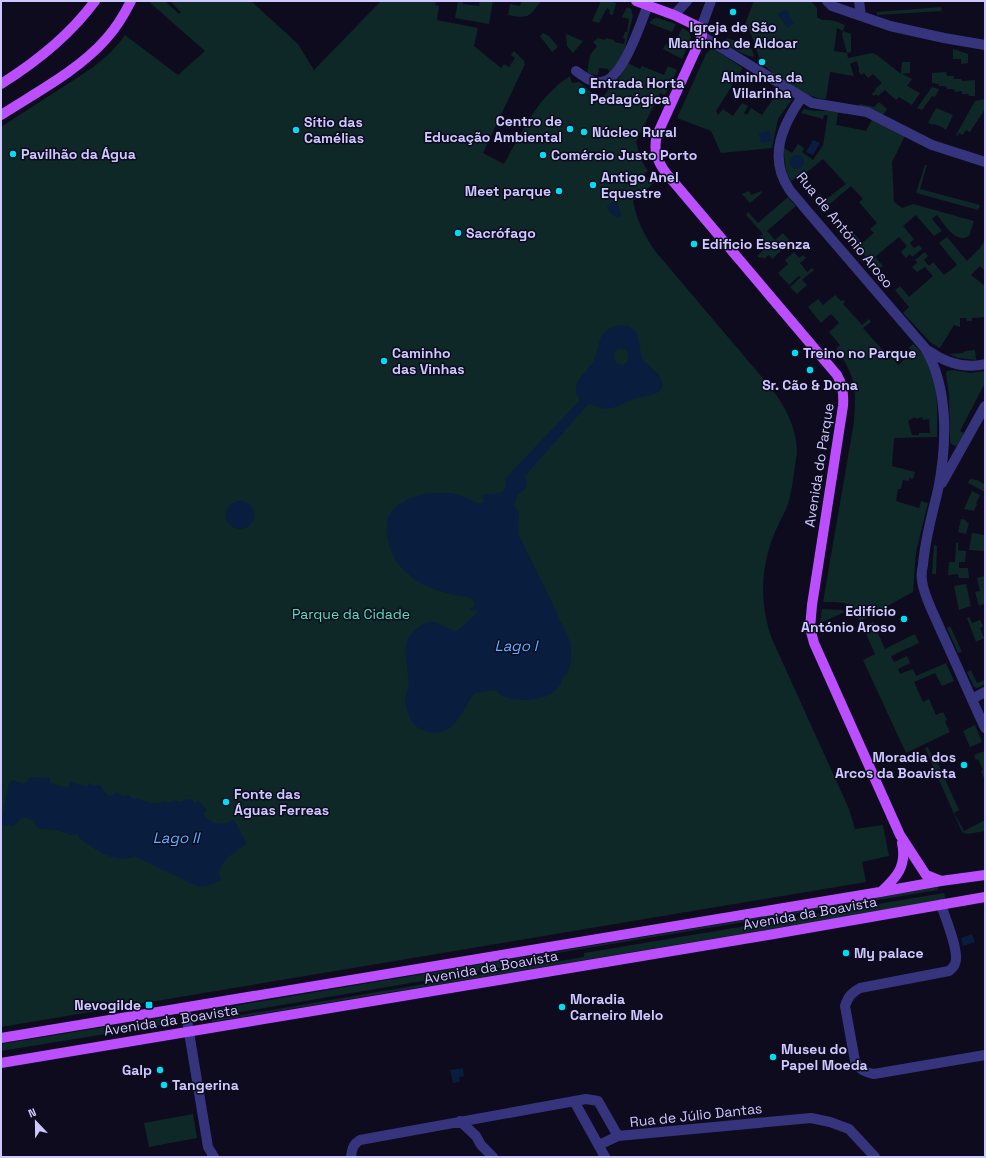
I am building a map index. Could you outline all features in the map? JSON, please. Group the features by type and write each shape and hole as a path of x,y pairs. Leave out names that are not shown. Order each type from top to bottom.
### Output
{"main road":[{"path":"1,84 41,56 95,1"},
{"path":"1,115 81,62 94,51 116,26 131,1"},
{"path":"636,1 674,15 702,32"},
{"name":"Avenida do Parque","path":"702,32 657,135 654,143 655,153 658,161 666,173 837,375 841,383 844,394 843,406 813,597 810,628 814,643 900,835 926,876 941,881"},
{"name":"Avenida do Parque","path":"880,892 893,881 902,866 904,853 900,835"},
{"name":"Avenida da Boavista","path":"1,1038 941,881 985,875"},
{"name":"Avenida da Boavista","path":"1,1063 985,897"}],"street":[{"path":"674,15 687,1"},
{"path":"712,1 702,32 812,103 867,112 932,146 985,162"},
{"path":"859,1 861,16"},
{"path":"832,3 861,16 890,26 985,45"},
{"path":"576,71 590,80 602,82 609,80 628,56 648,6"},
{"name":"Rua de António Aroso","path":"802,97 786,124 780,140 780,166 784,180 799,201 925,348 932,360 939,379 942,396 944,441 938,490 926,542 922,578 923,587 937,622 985,728"},
{"name":"Rua de António Aroso","path":"925,348 938,357 960,366 985,364"},
{"path":"938,490 985,406"},
{"path":"972,698 985,692"},
{"path":"941,904 955,949 956,959 954,967 948,971 860,988 852,992 847,998 845,1006 855,1061 859,1068 866,1073 874,1074 985,1055"},
{"path":"184,1008 208,1147 214,1157"},
{"name":"Rua de Júlio Dantas","path":"351,1157 355,1143 360,1140 586,1099 598,1101 618,1136 811,1118 830,1122 849,1129 875,1157"},
{"path":"574,1102 605,1157"},
{"path":"476,1136 483,1117"},
{"path":"460,1121 476,1136 481,1145 493,1157"},
{"path":"599,1145 618,1136"}],"green space":[{"name":"Parque da Cidade","path":"148,1 165,1 179,14 181,12 170,1 251,1 298,44 314,70 381,1 436,1 435,5 439,6 437,20 478,28 474,46 501,68 504,64 509,67 515,58 511,55 514,51 524,61 525,64 483,153 504,164 524,127 540,104 559,84 570,76 572,83 579,82 601,100 616,79 619,78 628,63 640,69 642,66 664,75 668,66 677,70 665,95 660,93 636,142 641,160 648,171 639,178 643,182 652,176 656,181 633,201 641,227 655,251 772,389 786,411 793,427 797,453 788,504 773,537 766,562 763,588 765,614 772,639 849,809 855,829 883,825 889,856 862,862 866,882 1,1027 1,127 92,68 110,53 125,35 178,75 205,51"},
{"path":"458,1 463,1 463,4 479,6 480,1 493,1 489,24 455,18"},
{"path":"522,1 541,1 528,16 520,17 508,15 510,4 520,6"},
{"path":"601,1 616,3 613,15 609,14 610,10 607,8 599,23 592,21"},
{"path":"754,1 811,1 817,8 817,17 822,20 833,20 845,25 843,31 837,28 834,51 847,53 848,58 872,53 877,55 901,74 902,62 910,62 910,73 902,74 912,79 907,86 920,93 912,105 899,97 896,100 885,90 878,96 876,94 874,96 872,94 876,90 875,89 882,83 873,74 868,78 864,73 861,75 857,61 850,64 854,76 830,72 826,99 814,97 785,82 765,66 761,61 750,32 745,24"},
{"path":"627,7 631,9 633,16 623,55 610,74 608,69 599,68 598,75 587,74 590,55 597,46 593,42 598,38 605,40 606,38 614,40 614,42 624,44 625,39 623,38 625,32 627,32 629,19 622,17"},
{"path":"941,7 942,11 877,15 877,12"},
{"path":"657,18 676,24 672,32 649,23 653,19"},
{"path":"682,28 689,32 691,38 682,59 663,49 666,44 673,47"},
{"path":"843,31 851,34 851,52 847,53 842,35"},
{"path":"543,33 549,36 558,47 552,52 540,36"},
{"path":"566,34 583,41 573,53 567,46"},
{"path":"741,37 749,46 754,57 725,43 727,38 739,42"},
{"path":"711,49 743,68 716,111 718,115 723,109 733,116 742,103 748,106 744,113 747,115 751,108 762,115 777,93 784,98 787,94 793,98 778,119 772,148 721,153 711,131 677,118 706,54"},
{"path":"953,49 968,54 968,63 961,64 961,59 953,59"},
{"path":"946,72 947,76 954,76 954,79 961,79 962,81 975,80 975,96 962,94 962,91 955,92 954,89 947,89 946,86 939,86 939,84 932,83 932,73"},
{"path":"932,87 939,89 935,97 932,96 922,110 917,108"},
{"path":"985,99 985,109 970,132 966,130 963,135 959,133 957,136 956,135 975,101"},
{"path":"879,102 887,109 883,115 858,106 860,104 874,107"},
{"path":"936,108 953,115 946,130 934,124 928,123"},
{"path":"804,109 815,111 846,111 846,114 838,113 836,125 866,131 873,118 905,136 892,162 894,202 902,208 913,204 974,221 969,236 959,238 955,236 937,215 932,219 942,231 934,236 916,215 903,226 914,239 910,243 914,248 919,245 922,249 912,257 910,254 906,258 901,252 907,246 899,237 875,257 883,266 877,270 848,236 853,232 862,243 874,233 870,229 877,223 859,202 863,199 851,186 825,208 816,197 820,194 825,200 846,184 823,159 800,178 799,177 791,181 787,173 784,148 792,153 798,144 804,148 802,152 813,160 823,145 828,115 824,115 823,119 801,113"},
{"path":"925,165 927,165 920,189 980,205 978,210 916,193"},
{"path":"749,191 751,195 761,191 762,193 750,203 742,194"},
{"path":"788,197 796,206 767,231 775,240 783,233 791,242 772,259 769,255 764,259 762,257 760,258 757,256 767,247 759,238 763,234 746,215 748,212 758,223"},
{"path":"947,237 967,261 980,248 985,240 985,271 980,266 971,275 985,286 985,317 972,318 972,321 967,321 966,318 960,318 960,327 954,325 940,348 931,343 903,313 909,307 895,290 900,286 909,297 933,276 925,267 917,272 912,267 917,263 915,260 925,252 928,256 924,260 929,266 933,262 944,275 957,265 939,243"},
{"path":"794,252 799,258 803,255 806,258 800,263 807,272 812,268 814,270 802,280 807,285 797,294 790,287 801,277 799,276 789,285 778,273 788,264 785,260"},
{"path":"835,295 841,301 843,300 845,302 843,304 862,325 869,319 871,322 863,328 898,365 913,352 909,348 913,344 922,353 929,365 935,384 937,437 894,438 892,466 915,472 913,479 909,478 909,481 903,480 901,489 898,489 896,501 919,508 921,501 928,503 916,552 913,592 860,621 850,606 837,602 823,602 854,422 855,392 854,384 848,368 836,349 840,345 829,332 839,323 831,314 821,323 808,307 818,299 823,305","holes":["915,417 916,419 922,417 923,420 929,419 930,433 919,433 919,435 912,435 908,421"]},
{"path":"975,350 976,360 958,358 949,354 963,353 965,351"},
{"path":"953,370 970,373 985,371 985,383 960,431 964,433 956,446 951,444 950,441 949,395 946,374 947,371"},
{"path":"970,479 977,480 984,484 985,482 985,492 968,483"},
{"path":"972,491 980,495 974,511 964,509"},
{"path":"961,519 966,520 966,522 969,523 966,534 958,532"},
{"path":"972,533 985,535 985,551 969,550"},
{"path":"956,543 958,543 958,550 966,551 965,562 959,562 959,568 968,568 969,578 959,578 958,574 948,575 949,562 955,562"},
{"path":"934,545 937,546 936,574 932,574"},
{"path":"985,576 985,605 983,604 979,606 975,592 980,591 977,578"},
{"path":"966,584 971,606 959,610 954,586"},
{"path":"822,609 842,610 845,612 820,623"},
{"path":"969,617 972,623 980,620 983,626 980,628 984,638 976,642 967,618"},
{"path":"873,622 885,649 915,634 919,643 891,656 894,662 907,656 910,663 898,669 900,674 913,669 916,676 946,663 954,681 942,686 935,673 914,682 923,702 929,699 936,715 943,712 950,732 906,753 863,660 875,654 863,627"},
{"path":"950,626 962,652 958,653 947,628"},
{"path":"971,670 977,683 985,680 985,684 977,688 974,687 967,672"},
{"path":"975,725 982,742 970,747 963,731"},
{"path":"928,747 933,758 935,757 959,810 954,813 964,831 985,820 985,831 967,834 962,832 925,748"},
{"path":"985,751 984,778 981,771 983,770 978,759 976,760 974,755"},
{"path":"938,887 938,890 509,961 510,966 211,1017 210,1010"},
{"path":"944,893 946,900 212,1022 212,1020 584,957 584,953"},
{"path":"172,1016 173,1023 1,1051 1,1044"},
{"path":"193,1114 197,1138 149,1147 144,1123"}],"water":[{"path":"785,10 789,11 789,16 794,24 787,28 778,14"},
{"path":"770,131 771,141 761,143 759,133"},
{"path":"813,140 820,143 813,155 806,152"},
{"path":"797,155 802,157 804,162 802,167 797,169 792,167 790,162 792,157"},
{"path":"615,201 621,216 618,218 610,213 607,208 608,205"},
{"name":"Lago I","path":"620,325 629,326 635,331 638,338 642,359 659,375 663,386 660,391 655,394 636,398 616,407 603,409 589,403 525,476 525,489 518,494 514,505 519,513 518,534 571,644 571,662 566,675 563,676 556,690 543,697 535,699 512,699 501,695 496,690 474,693 452,726 440,732 425,731 417,727 411,719 405,703 406,692 409,688 405,648 407,640 421,625 429,622 434,622 454,631 457,630 478,612 476,610 469,610 474,606 473,599 428,587 413,578 402,568 394,558 389,546 386,527 387,520 395,508 401,503 416,496 433,493 452,494 464,497 480,504 484,502 482,496 498,493 504,490 506,487 505,479 580,400 576,389 577,384 594,360 603,334 609,329","holes":["620,348 626,350 629,354 627,362 623,365 617,364 613,358 615,351"]},
{"path":"240,501 250,505 254,515 250,525 240,529 230,525 226,515 230,505"},
{"name":"Lago II","path":"29,777 50,778 50,783 68,788 71,782 87,787 89,783 96,786 100,785 107,795 110,796 119,793 124,796 129,795 132,798 152,803 160,803 165,801 170,803 174,800 181,802 191,799 195,803 198,800 207,811 203,813 209,820 217,823 225,823 234,820 247,844 232,854 223,864 219,874 221,880 207,886 197,886 134,856 120,859 106,855 80,839 78,834 70,835 60,831 38,828 33,820 22,817 14,826 1,825 9,782 13,780 23,784 28,781"},
{"path":"972,934 975,942 963,946 961,938"},
{"path":"463,1068 464,1076 459,1077 460,1082 453,1083 450,1070"}],"place":[{"name":"Igreja de São Martinho de Aldoar","path":"733,12"},
{"name":"Alminhas da Vilarinha","path":"762,62"},
{"name":"Entrada Horta Pedagógica","path":"582,91"},
{"name":"Centro de Educação Ambiental","path":"570,129"},
{"name":"Sítio das Camélias","path":"296,130"},
{"name":"Núcleo Rural","path":"584,132"},
{"name":"Pavilhão da Água","path":"13,154"},
{"name":"Comércio Justo Porto","path":"543,155"},
{"name":"Antigo Anel Equestre","path":"593,185"},
{"name":"Meet parque","path":"559,191"},
{"name":"Sacrófago","path":"458,233"},
{"name":"Edificio Essenza","path":"694,244"},
{"name":"Treino no Parque","path":"795,353"},
{"name":"Caminho das Vinhas","path":"384,361"},
{"name":"Sr. Cão & Dona","path":"810,370"},
{"name":"Edifício António Aroso","path":"904,619"},
{"name":"Moradia dos Arcos da Boavista","path":"964,765"},
{"name":"Fonte das Águas Ferreas","path":"226,802"},
{"name":"My palace","path":"846,953"},
{"name":"Nevogilde","path":"149,1005"},
{"name":"Moradia Carneiro Melo","path":"562,1007"},
{"name":"Museu do Papel Moeda","path":"773,1057"},
{"name":"Galp","path":"160,1070"},
{"name":"Tangerina","path":"164,1085"}]}
